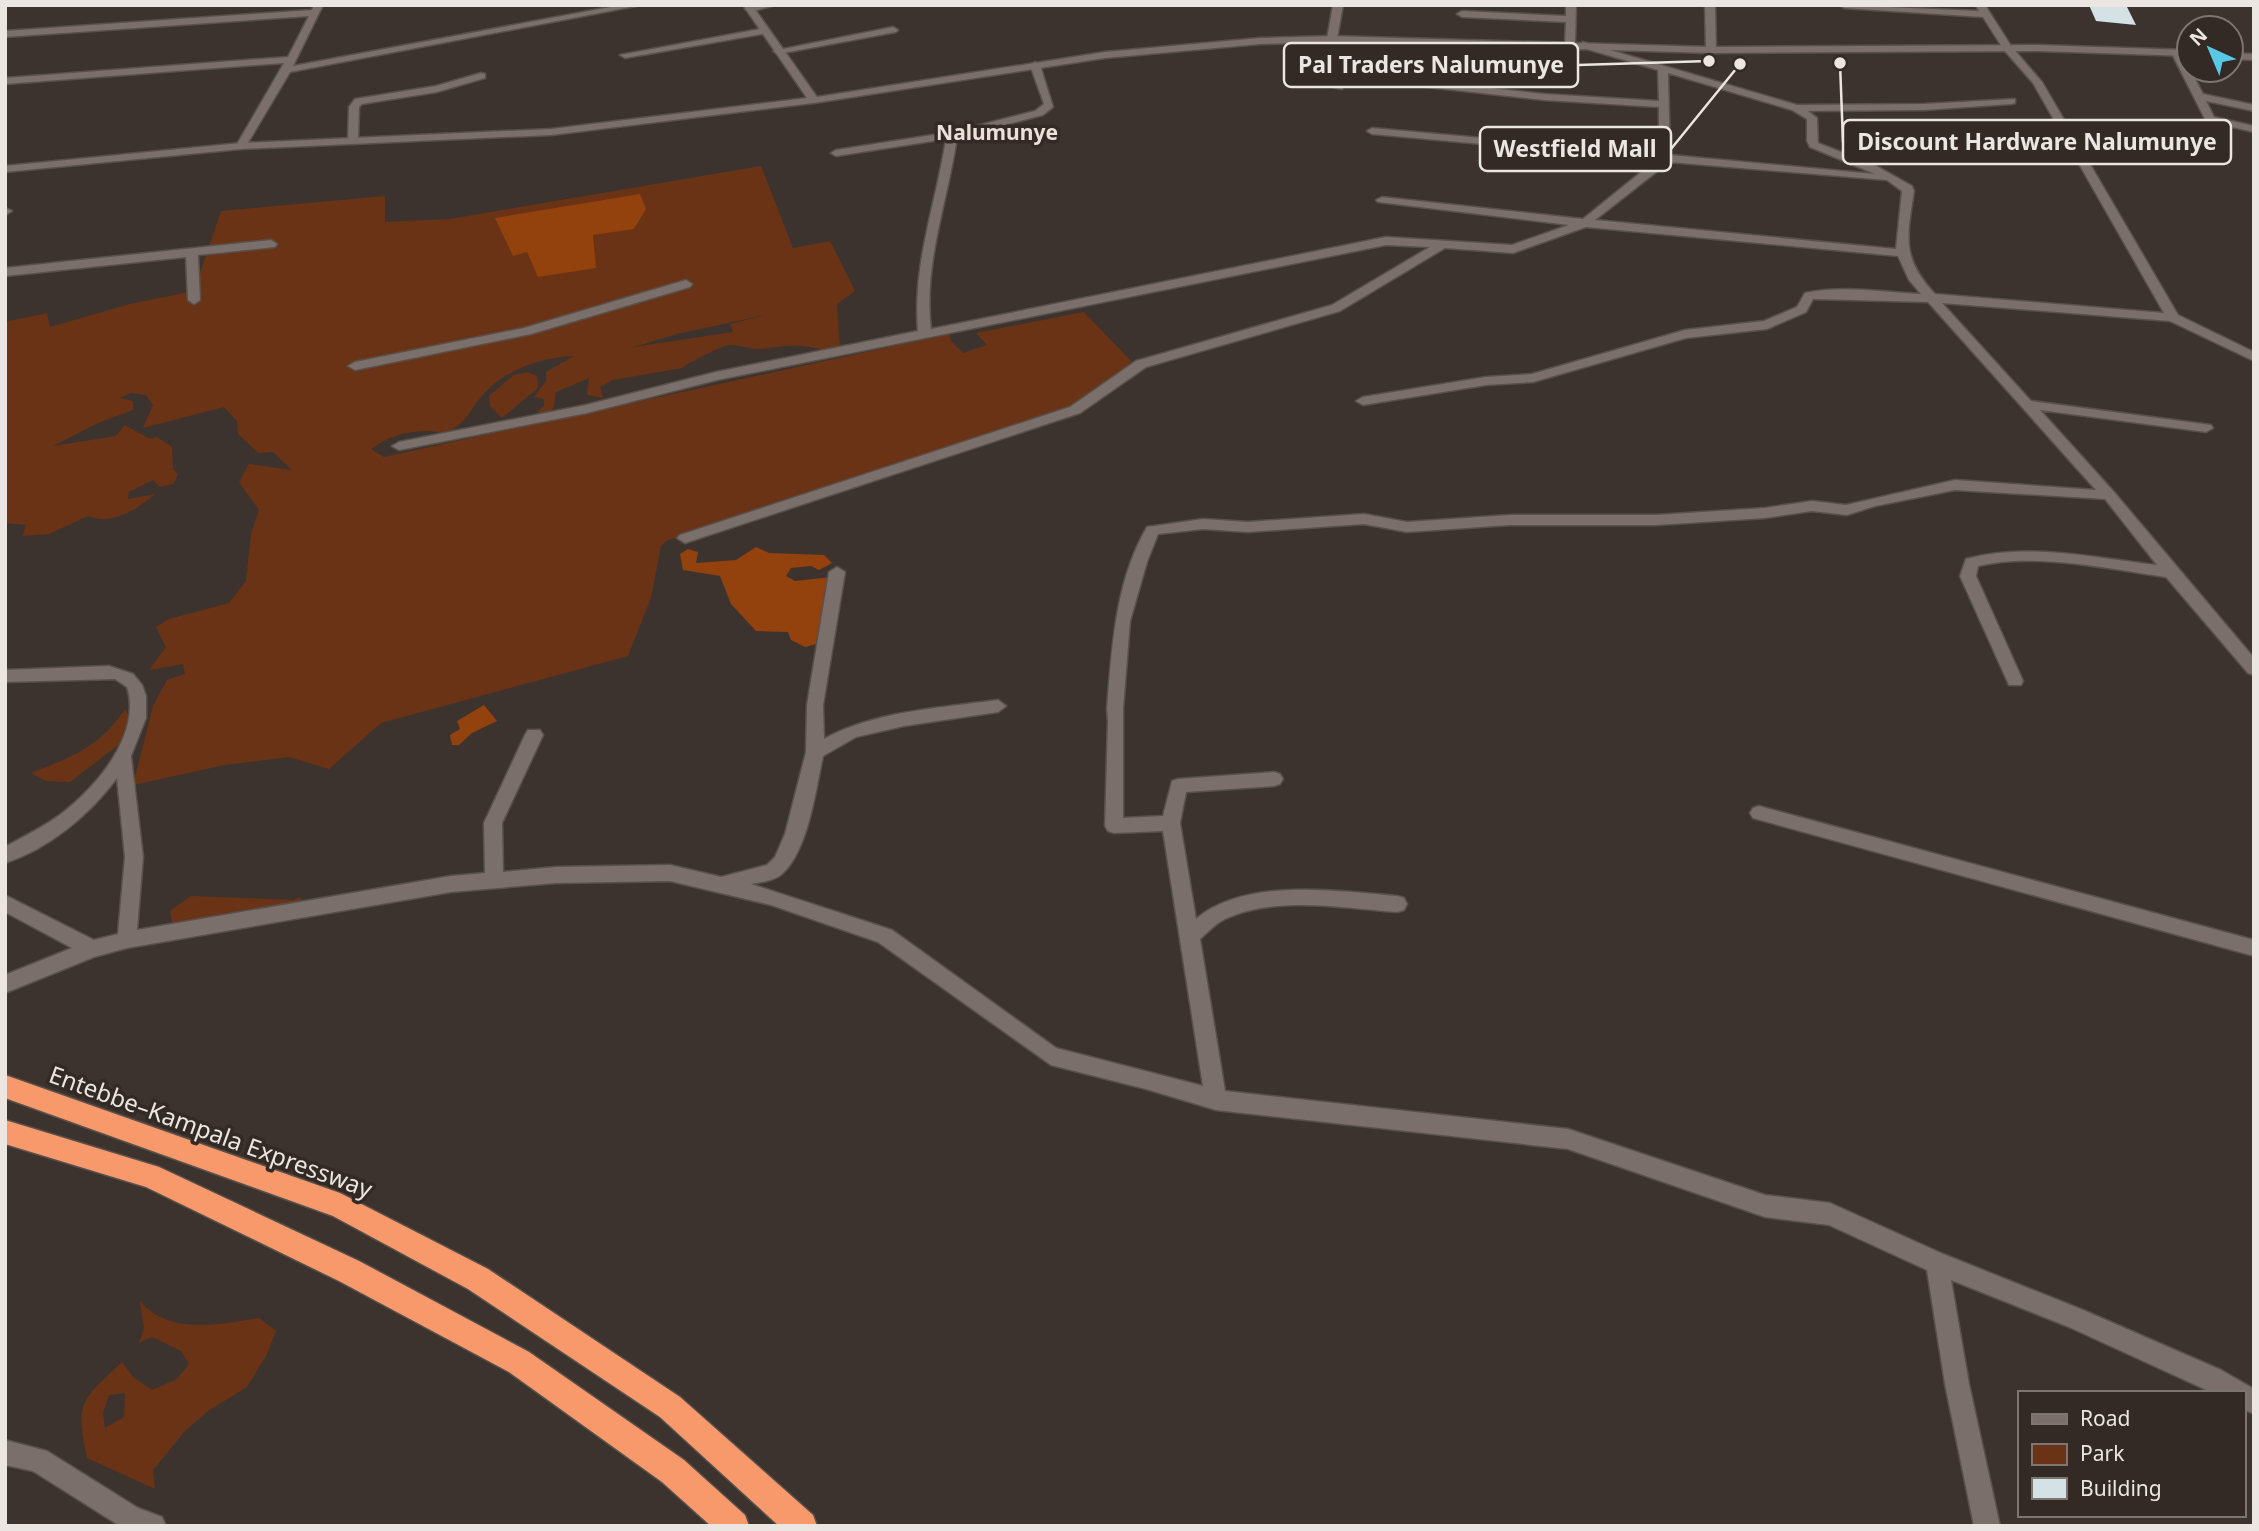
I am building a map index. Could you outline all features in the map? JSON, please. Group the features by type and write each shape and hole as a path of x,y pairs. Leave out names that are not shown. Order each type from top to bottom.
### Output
{"highway":[{"name":"Entebbe–Kampala Expressway","path":"5,1086 340,1206 478,1279 670,1406 802,1526"},
{"path":"5,1132 150,1176 349,1271 519,1362 673,1471 734,1526"}],"street":[{"path":"5,81 288,65 637,5"},
{"path":"771,5 749,7 814,100"},
{"path":"1332,38 1338,5"},
{"path":"1570,44 1572,5"},
{"path":"1710,5 1711,50"},
{"path":"1844,5 1983,10 2007,48 2037,82 2173,317"},
{"path":"241,146 317,9"},
{"path":"5,34 317,9"},
{"path":"1462,14 1571,19"},
{"path":"778,51 893,30"},
{"path":"625,55 765,31"},
{"path":"5,169 241,146 540,133 814,100 1035,65 1202,45 1332,38 1711,50 2007,48 2175,52"},
{"path":"1583,45 1796,108 1812,118 1811,141 1814,145 1897,179 1908,191 1902,223 1903,253 1908,269 2025,404 2109,495 2254,669"},
{"path":"836,153 952,135 1047,109 1049,105 1035,65"},
{"path":"1663,70 1665,159"},
{"path":"353,141 354,107 359,101 437,89 481,76"},
{"path":"1338,87 1341,79 1356,76 1544,97 1664,104"},
{"path":"2194,84 2210,120 2254,129"},
{"path":"2201,97 2254,108"},
{"path":"1796,108 1924,107 2011,101"},
{"path":"1372,131 1897,179"},
{"path":"925,334 922,318 927,267 952,135"},
{"path":"399,446 587,409 716,376 1386,241 1513,248 1585,223 1665,159"},
{"path":"1850,160 2003,159"},
{"path":"1382,200 1585,223 1903,253"},
{"path":"1810,243 1811,257"},
{"path":"5,272 271,244"},
{"path":"685,538 1075,410 1141,365 1336,308 1444,244"},
{"path":"192,252 194,300"},
{"path":"355,366 526,331 686,284"},
{"path":"1363,401 1486,381 1533,378 1685,334 1768,324 1802,309 1809,296 1827,294 2173,317 2254,357"},
{"path":"2217,339 2254,345"},
{"path":"2025,404 2206,428"},
{"path":"1171,823 1114,826 1117,721 1115,709 1122,621 1139,562 1152,530 1203,524 1248,527 1364,519 1407,527 1510,520 1656,520 1765,513 1812,506 1847,510 1872,502 1955,485 2109,495"},
{"path":"2015,681 1968,576 1971,563 1983,558 2007,557 2076,561 2171,572"},
{"path":"723,884 773,871 779,866 797,827 815,752 815,705 837,572"},
{"path":"5,676 109,672 125,675 137,689 139,716 123,757 85,803 68,818 5,856"},
{"path":"815,752 851,732 904,720 998,706"},
{"path":"494,880 493,823 534,735"},
{"path":"123,757 134,857 127,940"},
{"path":"1216,1100 1171,823 1178,786 1274,779"},
{"path":"1759,813 2254,948"},
{"path":"5,984 34,970 92,949 127,940 451,884 556,875 670,873 771,897 885,936 1051,1056 1146,1079 1216,1100 1568,1139 1765,1206 1830,1214 1937,1263 2075,1318 2233,1391"},
{"path":"1190,936 1217,913 1261,900 1307,898 1397,904"},
{"path":"5,903 92,949"},
{"path":"1937,1263 1957,1384 1987,1526"},
{"path":"5,1452 38,1460 131,1518 153,1526"}],"green space":[{"path":"761,166 793,248 830,241 855,291 837,304 840,350 797,346 758,349 727,346 682,368 613,380 600,387 603,398 587,395 589,378 556,392 554,407 549,413 541,414 538,411 544,406 544,399 534,397 546,381 546,372 574,356 536,362 512,372 491,387 453,429 404,434 390,438 371,449 384,457 949,334 951,341 963,353 987,345 976,333 1084,312 1132,362 1070,406 666,541 661,546 651,598 628,656 381,723 329,769 289,757 225,765 133,785 153,706 167,680 185,674 183,664 149,670 166,647 156,627 169,619 229,603 246,581 251,534 259,510 239,482 249,464 292,470 273,452 258,453 238,434 237,421 224,407 143,428 153,405 146,395 131,393 120,398 133,401 133,410 98,423 53,446 116,436 125,425 150,439 157,437 172,447 173,469 178,475 173,484 160,487 153,480 129,492 128,499 155,494 124,514 106,519 88,516 49,534 23,536 26,525 5,523 5,322 47,313 50,327 130,304 194,291 221,211 385,196 385,222 450,219","holes":["770,314 730,324 733,332 633,347 677,334"]},
{"path":"527,372 537,376 538,388 502,418 490,406 489,396 514,375"},
{"path":"125,709 133,723 121,743 70,782 46,781 31,773 72,756 95,742"},
{"path":"191,896 294,900 300,897 304,905 173,926 170,911"},
{"path":"140,1301 152,1312 180,1323 229,1323 259,1318 276,1331 267,1354 247,1387 208,1411 185,1431 153,1470 155,1489 87,1458 82,1425 82,1413 90,1395 122,1362 133,1377 152,1390 177,1379 189,1364 181,1351 152,1337 139,1343 144,1329","holes":["125,1393 124,1417 105,1428 103,1413 109,1395"]}],"shaded area":[{"path":"640,194 646,209 634,229 593,235 596,268 538,277 527,252 513,256 495,218"},
{"path":"756,547 769,553 824,555 832,563 819,570 811,566 791,568 786,576 795,581 832,577 820,643 805,647 791,640 788,632 756,631 731,604 720,576 683,570 680,554 688,549 698,552 696,563 736,560"},
{"path":"484,705 497,721 472,733 459,745 452,745 450,735 460,729 457,721"}],"building":[{"path":"2089,5 2126,5 2136,25 2096,21"}],"place":[{"name":"Pal Traders Nalumunye","path":"1709,61"},
{"name":"Discount Hardware Nalumunye","path":"1840,63"},
{"name":"Westfield Mall","path":"1740,64"}],"district":[{"name":"Nalumunye","path":"997,132"}]}
